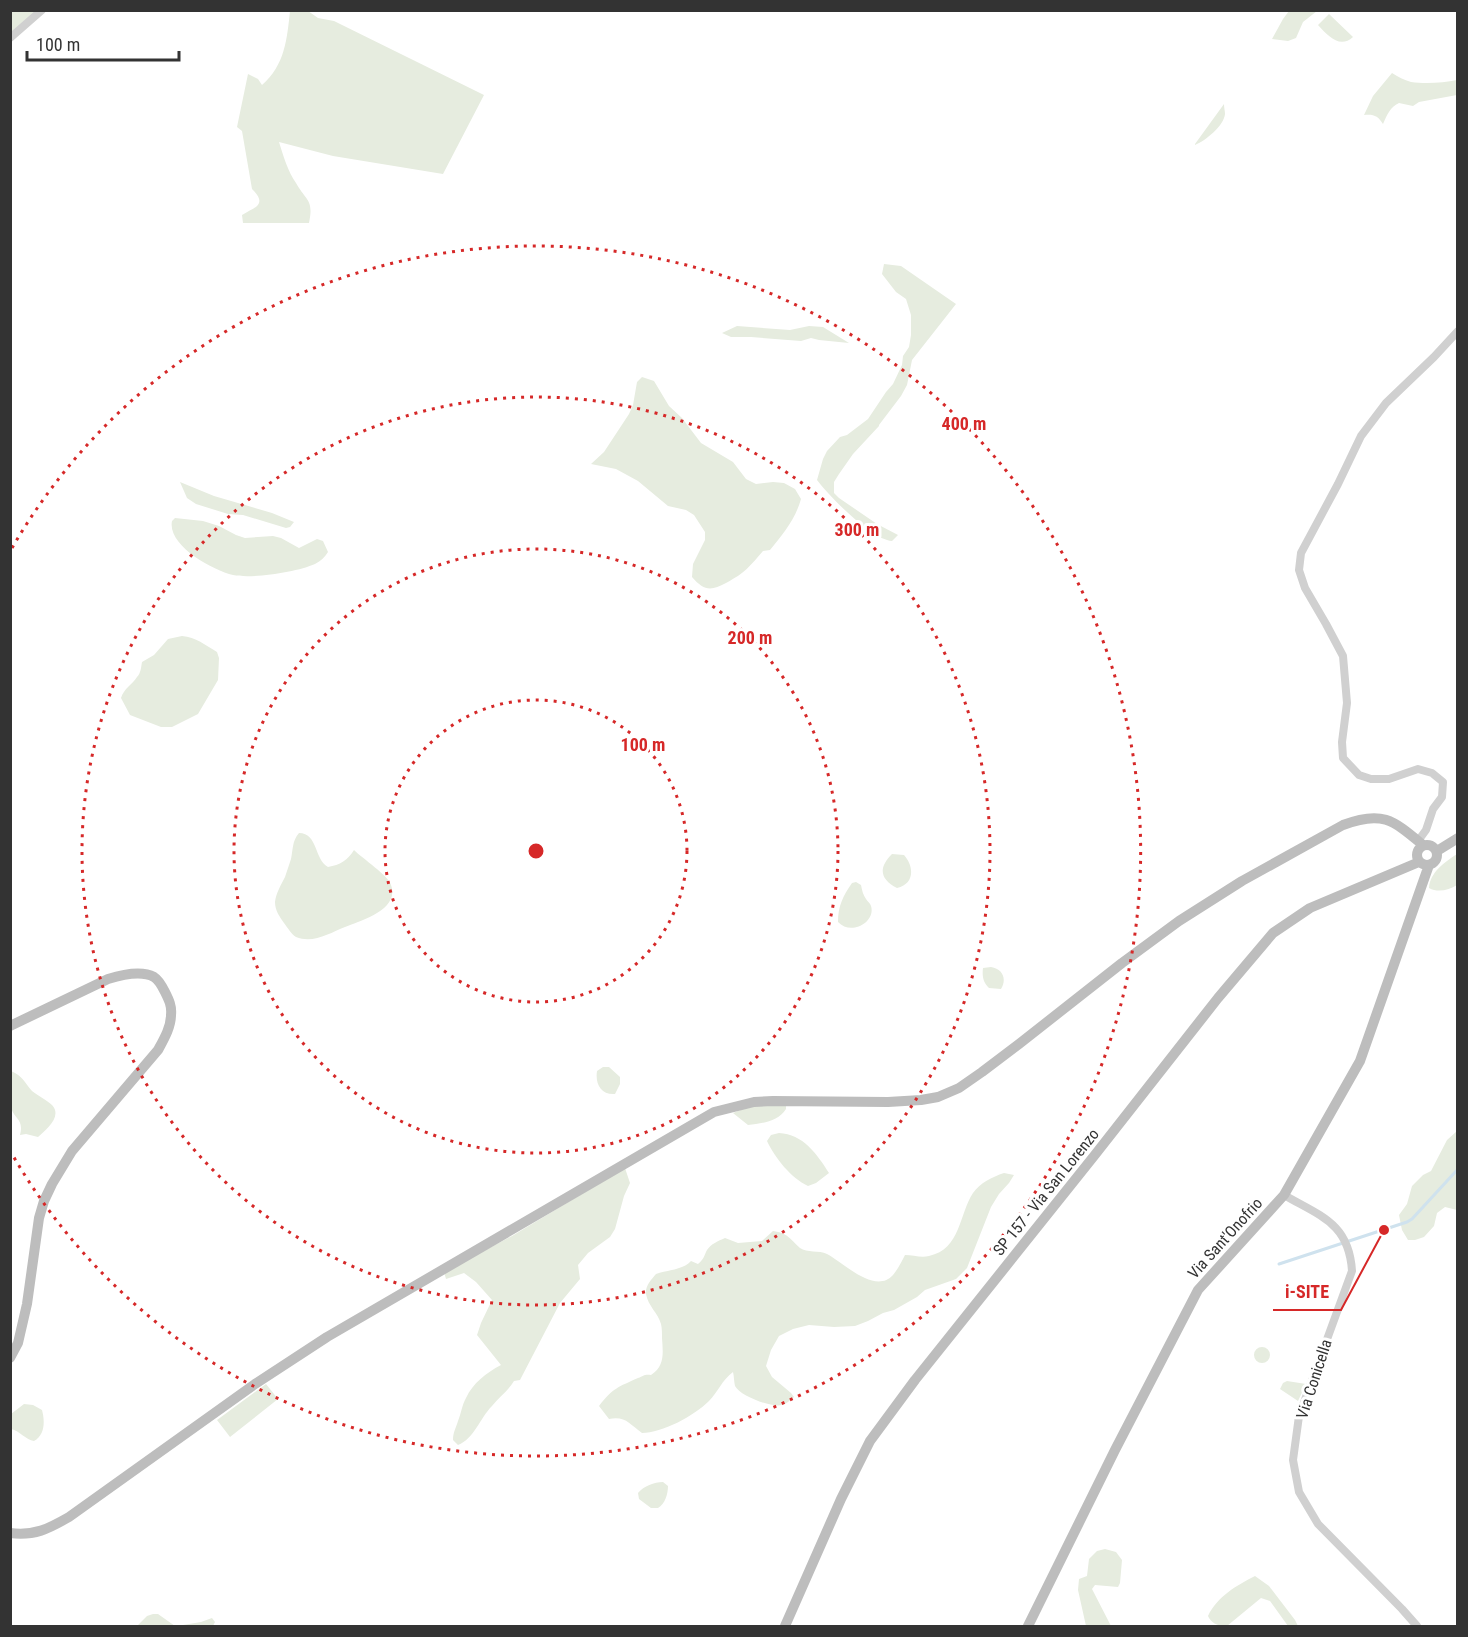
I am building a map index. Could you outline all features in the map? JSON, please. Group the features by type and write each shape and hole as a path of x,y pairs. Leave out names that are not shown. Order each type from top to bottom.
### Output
{"street":[{"path":"10,38 42,10"},
{"path":"10,1533 24,1535 47,1530 69,1517 255,1384 327,1337 705,1116 754,1102 921,1100 939,1097 959,1088 1179,921 1242,881 1342,825 1359,819 1377,817 1393,822 1421,843 1433,846 1437,851 1436,861 1424,863 1417,852 1421,843 1426,830 1433,809 1442,797 1443,782 1432,773 1418,769 1389,779 1371,779 1359,775 1344,758 1342,742 1347,704 1342,656 1305,588 1299,570 1300,553 1361,436 1386,403 1458,331"},
{"path":"1437,851 1458,838"},
{"name":"Via Sant'Onofrio","path":"1028,1626 1198,1290 1284,1195 1360,1061 1424,863"},
{"name":"SP 157 - Via San Lorenzo","path":"785,1626 841,1499 870,1441 915,1380 1218,998 1274,933 1310,908 1424,863"},
{"path":"10,1026 108,979 125,974 154,977 163,987 170,1002 171,1016 167,1032 158,1050 72,1151 44,1201 39,1218 27,1304 18,1342 10,1358"},
{"name":"Via Conicella","path":"1284,1195 1334,1225 1343,1236 1351,1258 1352,1271 1299,1416 1293,1460 1299,1492 1318,1524 1417,1626"}],"shaded area":[{"path":"11,11 38,11 11,34"},
{"path":"290,11 308,11 318,18 334,21 484,95 443,174 333,156 279,142 291,174 310,205 309,223 243,223 242,215 259,202 257,194 252,189 242,131 237,127 248,74 258,79 262,85 276,69 286,41"},
{"path":"1289,11 1317,11 1303,22 1296,38 1288,41 1272,39 1283,19"},
{"path":"1329,14 1353,37 1343,42 1334,40 1326,33 1318,25"},
{"path":"1392,73 1416,83 1457,80 1457,95 1419,102 1413,106 1399,103 1387,114 1383,124 1375,116 1364,115 1373,96"},
{"path":"1224,104 1224,119 1218,128 1209,137 1195,145 1195,144"},
{"path":"884,264 901,266 956,304 912,360 907,385 901,396 879,426 853,454 834,482 834,493 839,498 877,524 898,535 892,541 884,539 863,525 841,506 817,480 827,451 840,437 847,435 868,419 893,384 902,365 903,356 909,347 911,315 906,299 896,292 882,274"},
{"path":"737,326 790,330 809,326 823,327 849,343 811,338 801,341 731,337 722,333"},
{"path":"642,377 654,381 669,406 682,418 701,443 733,462 746,479 756,484 784,483 795,489 801,499 792,520 770,550 763,551 743,572 716,587 704,587 692,577 693,564 705,540 705,532 694,515 686,510 668,506 638,481 616,469 591,464 604,452 629,414 637,382"},
{"path":"180,482 214,496 294,522 286,528 196,504 187,498"},
{"path":"175,518 203,521 245,538 273,536 299,548 317,539 323,541 328,552 317,563 297,570 263,575 233,575 203,562 184,547 176,539 172,530 172,521"},
{"path":"182,636 204,644 217,652 219,658 218,680 198,714 172,727 161,727 130,715 121,698 141,670 142,662 154,655 168,639"},
{"path":"299,833 310,837 320,858 328,867 343,862 354,850 389,881 392,894 390,901 369,918 321,937 302,939 294,936 279,916 275,902"},
{"path":"892,854 904,855 911,869 910,879 897,888 887,881 883,873 884,864"},
{"path":"1457,854 1457,885 1443,890 1429,888 1435,872"},
{"path":"856,882 861,885 872,912 866,922 849,928 838,922 839,911 846,892 852,883"},
{"path":"991,967 1003,975 1004,982 1001,989 989,988 984,981 983,968"},
{"path":"603,1067 609,1067 620,1077 620,1084 615,1094 606,1093 598,1084 597,1071"},
{"path":"11,1071 21,1077 32,1091 50,1103 55,1110 52,1123 38,1137 20,1135 21,1126 10,1104"},
{"path":"786,1104 786,1109 779,1117 748,1125 733,1113 753,1105"},
{"path":"1457,1131 1457,1210 1445,1207 1437,1213 1434,1226 1424,1237 1408,1240 1402,1230 1399,1215 1407,1204 1412,1186 1423,1175 1431,1171 1447,1140"},
{"path":"788,1134 802,1141 814,1152 829,1173 808,1186 796,1178 779,1161 767,1141 771,1135"},
{"path":"625,1168 630,1183 615,1229 610,1237 588,1253 578,1265 580,1279 560,1303 520,1380 514,1381 468,1438 458,1445 453,1440 463,1404 472,1388 490,1371 501,1365 477,1335 492,1300 476,1282 464,1273 446,1279 444,1272 512,1236"},
{"path":"1004,1173 1014,1175 991,1207 967,1268 956,1279 925,1290 894,1310 855,1326 809,1325 779,1336 766,1366 772,1377 794,1397 785,1404 771,1405 743,1394 735,1386 733,1372 703,1407 677,1423 659,1430 642,1433 623,1420 609,1419 599,1406 616,1389 644,1375 651,1375 659,1368 663,1349 661,1324 646,1294 647,1286 656,1274 679,1268 691,1261 698,1264 711,1246 725,1238 738,1243 762,1241 773,1231 785,1235 803,1250 827,1254 869,1280 886,1280 895,1273 905,1255 929,1256 940,1252 947,1246 958,1230 973,1193 979,1186"},
{"path":"1262,1347 1268,1349 1270,1355 1268,1361 1262,1363 1256,1361 1254,1355 1256,1349"},
{"path":"1287,1381 1306,1384 1298,1401 1280,1389"},
{"path":"266,1384 278,1399 230,1437 217,1420"},
{"path":"24,1404 33,1405 42,1410 43,1427 40,1435 34,1441 11,1429 11,1414"},
{"path":"663,1482 668,1486 667,1492 658,1508 651,1508 639,1499 638,1493 643,1488"},
{"path":"1105,1549 1116,1552 1122,1560 1118,1587 1095,1585 1092,1589 1111,1626 1086,1626 1078,1590 1079,1579 1087,1576 1089,1559 1097,1551"},
{"path":"1255,1576 1269,1586 1298,1626 1288,1626 1270,1601 1261,1598 1227,1626 1211,1621 1208,1616 1222,1597"},
{"path":"158,1614 175,1626 137,1626 147,1616"},
{"path":"212,1618 215,1622 213,1626 177,1626 201,1622"}],"waterway":[{"path":"1279,1264 1407,1222 1458,1169"}],"place":[{"name":"i-SITE","path":"1384,1230"}]}
